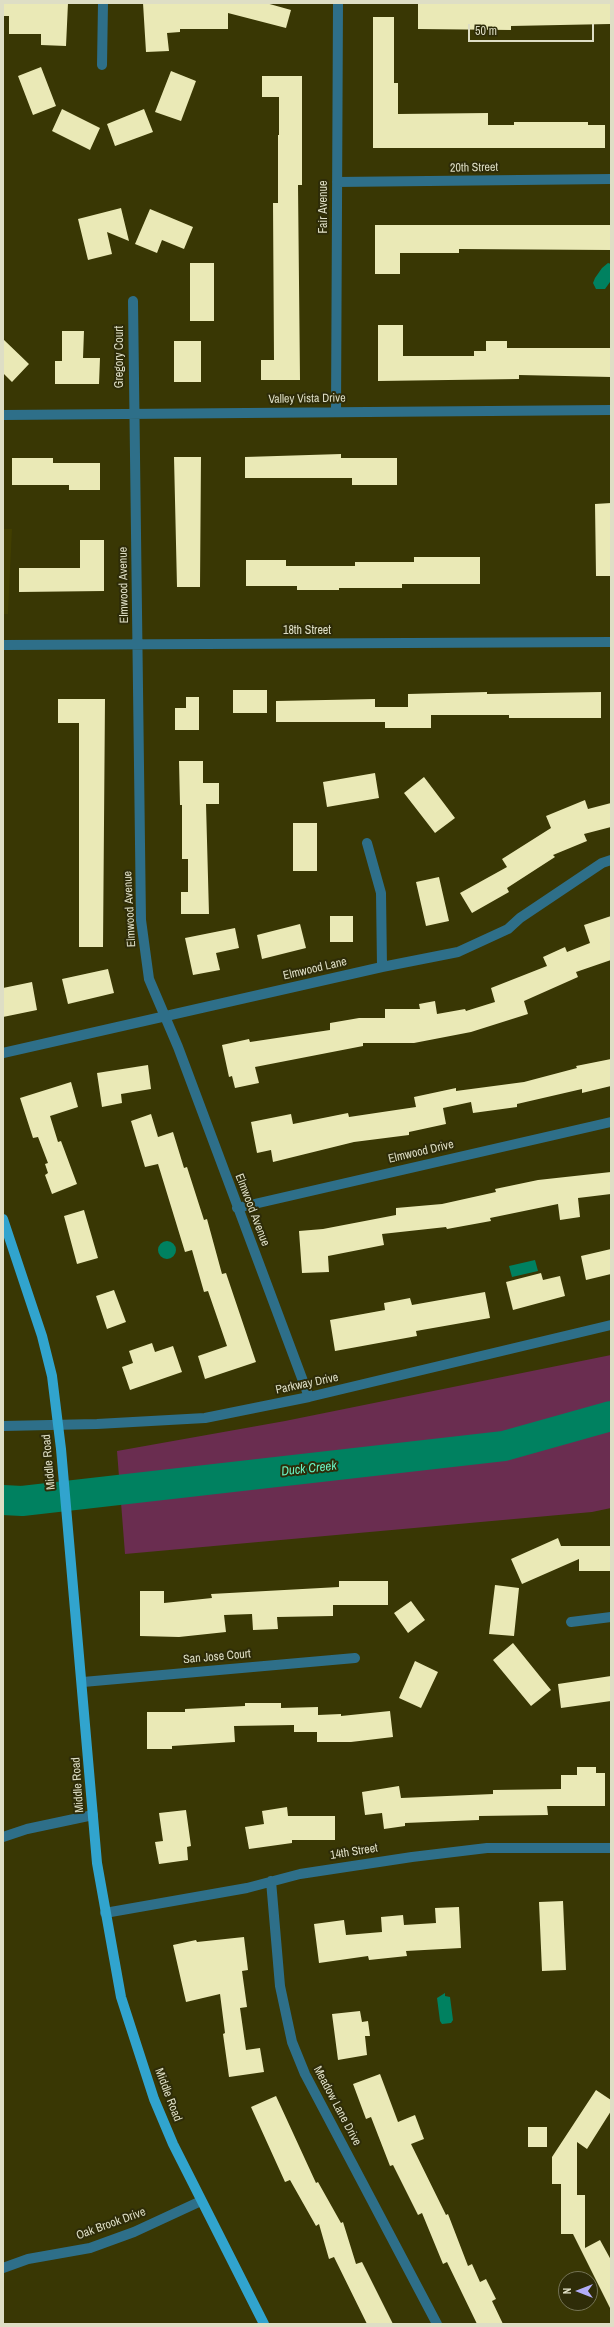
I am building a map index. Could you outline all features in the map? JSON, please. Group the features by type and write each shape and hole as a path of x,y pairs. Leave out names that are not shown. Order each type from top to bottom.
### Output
{"main road":[{"name":"Middle Road","path":"3,1219 42,1336 52,1376 61,1449 97,1863 120,1997 154,2099 201,2201 264,2324"}],"street":[{"path":"102,65 103,3"},
{"name":"Fair Avenue","path":"336,412 338,3"},
{"name":"20th Street","path":"337,182 611,179"},
{"name":"Gregory Court","path":"133,301 133,414"},
{"name":"Valley Vista Drive","path":"3,415 611,410"},
{"name":"Elmwood Avenue","path":"133,414 138,645 141,920 149,979 309,1397"},
{"name":"18th Street","path":"3,645 611,642"},
{"path":"367,843 382,893 382,967"},
{"name":"Elmwood Lane","path":"3,1053 382,967 458,952 508,929 520,918 564,888 602,863 611,860"},
{"name":"Elmwood Drive","path":"237,1208 611,1122"},
{"name":"Parkway Drive","path":"3,1426 205,1418 309,1397 611,1325"},
{"path":"571,1622 611,1617"},
{"name":"San Jose Court","path":"82,1682 355,1658"},
{"path":"3,1838 27,1828 93,1815"},
{"name":"14th Street","path":"106,1913 246,1888 307,1872 412,1857 487,1848 611,1848"},
{"name":"Meadow Lane Drive","path":"271,1881 280,1986 292,2042 305,2074 437,2324"},
{"name":"Oak Brook Drive","path":"3,2268 28,2259 90,2248 134,2232 201,2201"}],"shaded area":[{"path":"608,263 611,264 610,282 605,289 596,289 593,283 595,278 602,268"},
{"path":"3,529 12,529 8,614 3,614"},
{"path":"167,1241 171,1242 175,1246 175,1254 171,1258 167,1259 163,1258 159,1254 158,1250 159,1246 163,1242"},
{"path":"535,1260 538,1271 512,1277 509,1266"},
{"path":"611,1355 611,1508 592,1512 125,1554 117,1451 285,1421"},
{"path":"445,1993 445,1996 450,1997 453,2020 451,2023 442,2024 440,2021 437,1998"}],"building":[{"path":"3,3 68,3 66,46 41,45 41,34 9,34 9,16 3,16"},
{"path":"143,3 266,3 291,10 286,28 228,13 228,29 180,29 180,32 167,33 169,51 146,52"},
{"path":"610,3 610,24 511,26 511,30 418,29 418,4"},
{"path":"373,17 394,17 394,83 398,83 398,114 488,113 488,125 514,125 514,122 588,122 588,125 605,125 605,148 373,148"},
{"path":"41,67 56,106 33,115 18,76"},
{"path":"171,71 196,81 181,121 155,112"},
{"path":"262,76 302,76 302,185 298,185 300,380 261,380 261,360 274,360 273,203 278,203 279,135 279,97 262,97"},
{"path":"62,109 100,128 90,150 52,131"},
{"path":"144,109 153,132 115,146 107,124"},
{"path":"121,208 129,241 107,232 112,254 88,260 78,219"},
{"path":"150,209 193,227 184,249 162,240 157,253 135,244"},
{"path":"375,225 611,225 611,250 459,249 459,253 400,253 400,274 375,274"},
{"path":"190,263 214,263 214,321 190,321"},
{"path":"378,325 403,325 403,356 474,356 474,351 486,351 486,341 507,341 507,348 611,348 611,377 519,375 519,379 378,381"},
{"path":"62,331 84,331 83,358 100,358 99,384 55,384 55,361 62,361"},
{"path":"3,339 29,364 12,382 3,373"},
{"path":"174,341 201,341 201,382 174,382"},
{"path":"341,454 341,458 397,458 397,485 352,485 352,478 245,478 245,457"},
{"path":"174,457 201,457 200,587 177,587"},
{"path":"12,458 53,458 53,463 100,463 100,490 69,490 69,485 12,485"},
{"path":"611,503 611,576 596,576 595,504"},
{"path":"80,540 104,540 104,591 19,592 19,568 80,568"},
{"path":"414,557 480,557 480,584 402,584 402,588 339,588 339,590 297,590 297,586 246,586 246,560 286,560 286,566 355,566 355,562 414,562"},
{"path":"233,690 267,690 267,713 233,713"},
{"path":"487,692 487,694 601,692 601,718 509,718 509,715 431,715 431,728 385,728 385,722 276,722 276,701 375,699 375,707 408,707 408,694"},
{"path":"186,697 199,697 199,730 175,730 175,708 186,708"},
{"path":"58,699 105,699 103,947 79,947 79,723 58,723"},
{"path":"179,761 203,761 203,783 219,783 219,804 206,804 209,914 181,914 181,892 188,892 188,859 182,859 182,805 180,805"},
{"path":"375,773 379,798 327,807 323,782"},
{"path":"424,777 455,818 435,833 404,793"},
{"path":"585,800 588,809 611,803 611,827 584,834 587,841 553,855 555,857 507,888 509,892 472,913 460,893 507,867 502,859 551,828 546,816"},
{"path":"293,823 317,823 317,871 293,871"},
{"path":"439,877 449,921 426,926 416,882"},
{"path":"330,916 353,916 353,942 330,942"},
{"path":"611,916 611,960 576,972 578,977 524,1001 528,1014 471,1032 414,1043 363,1043 363,1046 255,1067 259,1083 235,1088 232,1076 229,1077 222,1045 249,1039 250,1042 330,1030 330,1023 359,1018 385,1018 385,1009 420,1009 419,1004 435,1001 437,1014 465,1009 466,1011 495,1002 491,988 547,966 543,957 565,947 567,952 590,943 584,925"},
{"path":"300,924 306,948 262,959 257,935"},
{"path":"235,928 239,948 216,953 220,970 193,975 185,938"},
{"path":"108,969 114,993 68,1004 62,979"},
{"path":"32,982 37,1010 3,1017 3,988"},
{"path":"611,1059 611,1086 582,1093 582,1089 517,1104 517,1107 473,1113 471,1102 443,1108 446,1124 409,1132 409,1135 354,1142 273,1162 271,1150 257,1153 251,1122 291,1114 293,1124 348,1113 349,1117 416,1107 414,1097 456,1088 456,1091 524,1082 577,1068 576,1066"},
{"path":"148,1065 151,1089 121,1094 122,1103 102,1107 97,1073"},
{"path":"71,1082 78,1107 50,1116 58,1142 61,1141 77,1184 52,1194 45,1175 48,1173 45,1164 48,1163 38,1137 33,1138 20,1098"},
{"path":"151,1114 158,1137 173,1132 184,1168 187,1167 204,1220 207,1219 222,1274 226,1273 256,1362 205,1379 198,1356 227,1346 208,1291 204,1292 192,1250 185,1252 158,1164 145,1167 131,1121"},
{"path":"611,1172 611,1194 578,1198 580,1217 560,1220 558,1204 490,1218 491,1221 447,1229 446,1227 382,1234 384,1245 328,1256 329,1272 302,1273 299,1231 323,1229 396,1215 396,1208 442,1204 496,1192 495,1189 538,1180"},
{"path":"84,1210 98,1258 77,1264 64,1216"},
{"path":"611,1249 611,1274 586,1280 581,1256"},
{"path":"541,1273 543,1280 560,1276 565,1296 513,1310 506,1282"},
{"path":"114,1290 126,1322 107,1329 96,1296"},
{"path":"485,1292 490,1318 416,1331 417,1336 335,1351 330,1320 385,1310 384,1303 410,1298 412,1305"},
{"path":"152,1343 155,1352 173,1346 182,1372 130,1390 122,1367 133,1363 129,1351"},
{"path":"558,1538 561,1546 611,1546 611,1571 579,1571 579,1559 522,1584 511,1559"},
{"path":"339,1581 388,1581 388,1605 333,1605 333,1616 277,1617 278,1629 253,1630 252,1614 224,1615 226,1632 179,1637 140,1636 140,1591 164,1591 164,1603 212,1598 211,1594 339,1587"},
{"path":"495,1585 519,1588 514,1636 489,1634"},
{"path":"411,1601 425,1620 408,1633 394,1613"},
{"path":"513,1643 551,1690 531,1706 493,1660"},
{"path":"415,1661 438,1672 421,1708 399,1698"},
{"path":"611,1676 611,1701 561,1708 558,1684"},
{"path":"245,1703 281,1703 281,1708 318,1707 318,1715 341,1714 341,1716 390,1711 393,1737 351,1742 317,1742 317,1732 294,1732 294,1725 234,1726 235,1742 172,1746 172,1749 147,1749 147,1712 185,1712 185,1709 245,1706"},
{"path":"577,1767 596,1767 596,1773 605,1773 605,1806 547,1806 548,1815 479,1816 479,1820 405,1823 405,1826 384,1829 382,1813 365,1815 362,1792 399,1786 401,1798 493,1794 493,1790 561,1789 561,1775 577,1775"},
{"path":"287,1807 288,1816 335,1816 335,1840 292,1840 292,1843 249,1849 245,1827 264,1824 262,1811"},
{"path":"186,1810 191,1846 187,1847 188,1860 159,1864 155,1842 163,1841 159,1813"},
{"path":"563,1901 566,1970 542,1971 539,1902"},
{"path":"459,1907 461,1948 406,1951 407,1956 369,1960 368,1956 319,1963 314,1924 344,1920 346,1935 382,1932 381,1917 403,1915 404,1925 436,1923 435,1908"},
{"path":"244,1937 248,1970 242,1971 247,2007 240,2008 246,2050 260,2048 264,2072 229,2077 223,2034 225,2033 220,1994 186,2002 173,1945 196,1940 197,1942"},
{"path":"360,2011 362,2022 368,2021 370,2036 365,2036 367,2055 338,2060 332,2014"},
{"path":"380,2074 398,2122 415,2115 424,2139 411,2144 446,2215 448,2214 468,2266 472,2264 480,2282 486,2279 496,2299 492,2301 503,2324 477,2324 447,2262 443,2264 422,2213 418,2215 393,2165 390,2166 371,2117 366,2119 353,2084"},
{"path":"596,2090 611,2100 611,2111 587,2149 577,2142 577,2195 585,2195 585,2248 600,2240 611,2260 611,2310 598,2284 598,2271 592,2271 573,2234 561,2234 561,2184 552,2184 552,2157"},
{"path":"276,2096 316,2183 318,2182 341,2223 343,2222 356,2264 362,2262 393,2324 367,2324 334,2257 329,2259 319,2224 316,2226 290,2180 285,2182 251,2107"},
{"path":"528,2127 547,2127 547,2147 528,2147"}],"waterway":[{"name":"Duck Creek","path":"3,1500 22,1501 504,1446 611,1416"}]}
